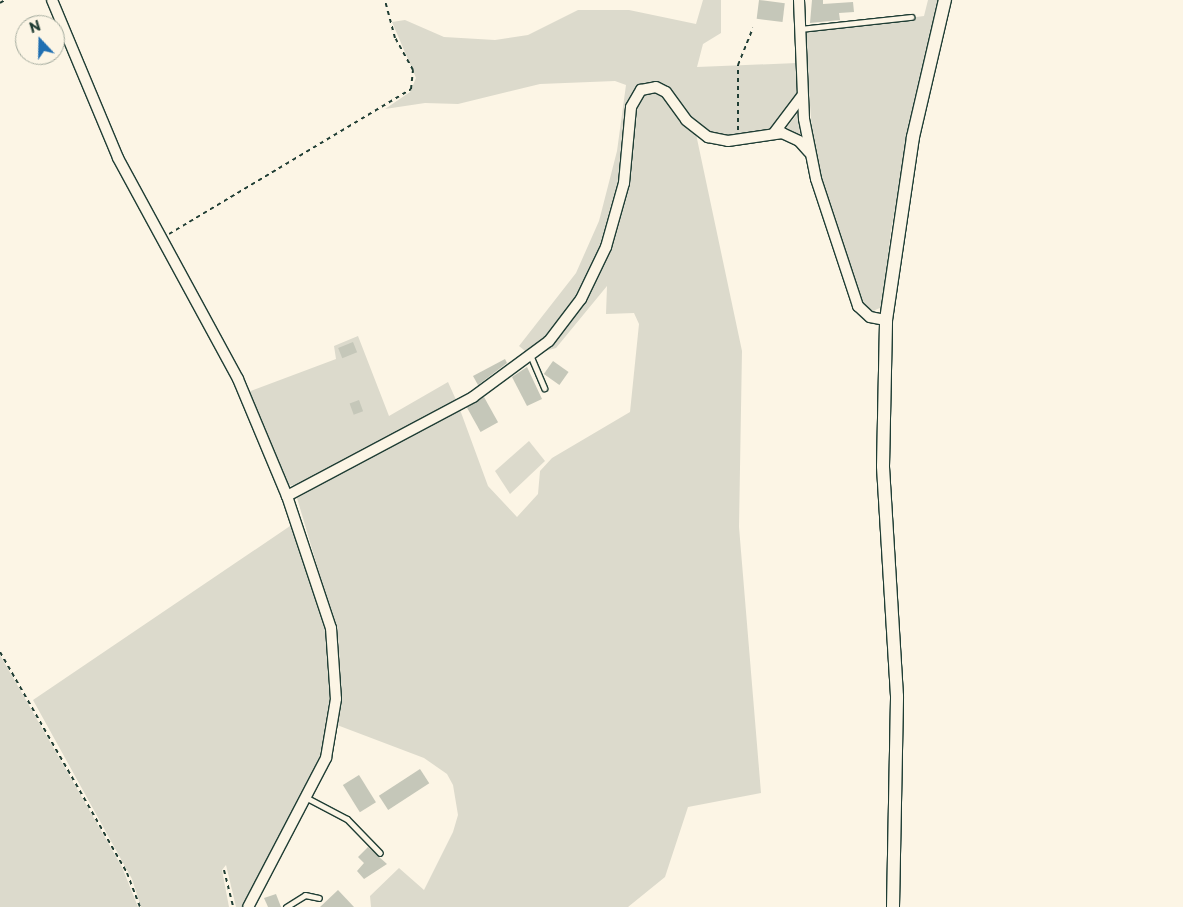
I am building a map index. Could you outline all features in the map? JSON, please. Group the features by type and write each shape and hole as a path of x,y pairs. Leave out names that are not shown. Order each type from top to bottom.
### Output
{"street":[{"path":"52,0 118,158 160,240 238,379 287,496 325,601 336,662 331,741 307,798 248,907"},
{"path":"799,0 803,94 809,152 858,306 870,317 886,320"},
{"path":"893,907 898,751 882,466 886,320 913,136 945,0"},
{"path":"287,496 473,397 531,357 569,318 606,247 624,183 631,107 637,94 646,88 662,89 700,133 716,140 741,139 774,132 792,136 809,152"},
{"path":"774,132 794,111 803,94"}],"lane":[{"path":"800,32 911,17"},
{"path":"531,357 544,388"},
{"path":"307,798 352,823 380,853"},
{"path":"286,907 304,896 319,898"}],"path":[{"path":"0,3 5,0"},
{"path":"160,240 410,90 413,70 395,38 385,0"},
{"path":"741,139 738,66 753,28"},
{"path":"0,652 127,873 140,907"},
{"path":"224,870 233,907"}],"shaded area":[{"path":"703,0 721,0 721,33 703,44 697,67 797,63 798,96 777,127 762,133 732,137 709,134 691,121 676,96 669,97 696,134 742,351 739,527 761,793 688,807 665,877 628,907 371,907 370,896 399,868 424,890 453,832 458,815 453,785 447,774 424,758 337,725 340,666 336,630 297,498 459,407 488,486 517,517 538,494 540,471 552,458 630,412 639,324 634,313 606,314 607,286 556,348 530,355 519,346 576,273 599,221 617,151 626,85 615,81 540,84 458,104 425,103 385,109 410,92 416,78 392,22 405,20 444,37 495,40 528,35 578,10 629,10 696,24"},
{"path":"928,0 941,0 916,92 891,231 882,307 873,311 861,303 815,166 804,32 924,16"},
{"path":"799,112 800,137 785,129"},
{"path":"358,336 389,416 448,382 457,402 300,484 287,486 248,392 336,359 334,346"},
{"path":"529,441 545,461 510,494 495,471"},
{"path":"293,524 326,622 333,675 329,727 311,786 242,907 236,907 226,865 222,870 229,907 141,907 132,879 33,700"},
{"path":"0,655 122,867 138,907 0,907"}],"building":[{"path":"759,0 785,3 782,22 757,19"},
{"path":"812,0 823,0 823,4 853,2 854,12 839,13 840,20 810,23"},
{"path":"353,342 357,352 342,358 338,348"},
{"path":"505,359 507,363 478,385 473,376"},
{"path":"553,361 569,372 559,385 544,374"},
{"path":"527,367 542,399 527,406 512,377"},
{"path":"484,397 498,422 481,432 467,407"},
{"path":"359,400 363,411 354,415 350,403"},
{"path":"420,769 429,783 388,810 379,796"},
{"path":"359,775 376,802 360,812 343,785"},
{"path":"368,847 387,864 364,879 357,871 364,863 358,857"},
{"path":"338,890 354,907 320,907"},
{"path":"276,894 281,907 268,907 264,898"}]}
